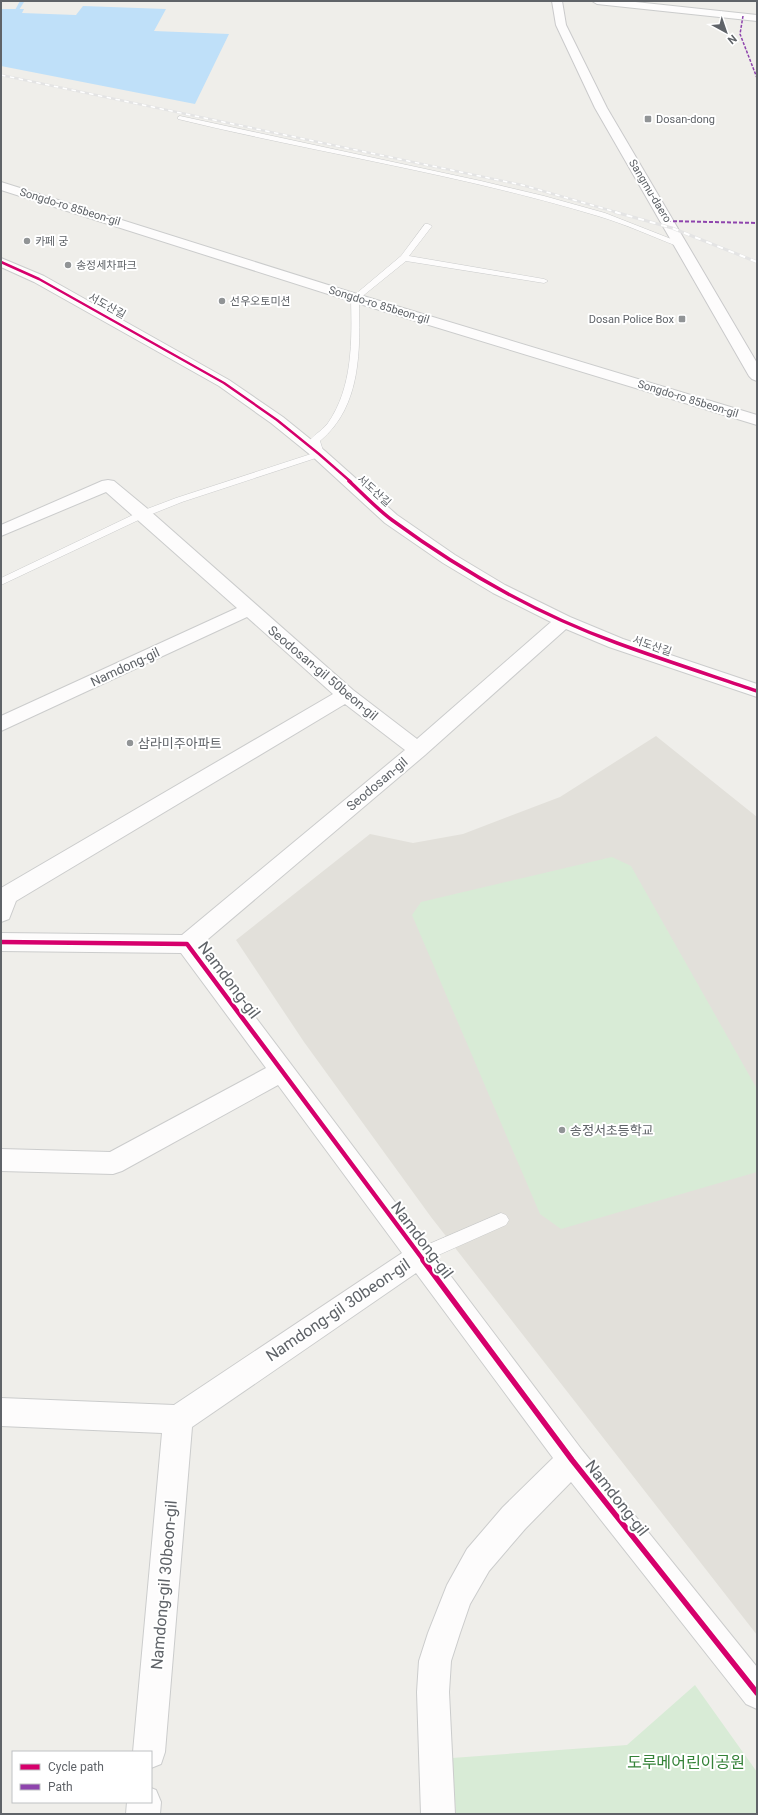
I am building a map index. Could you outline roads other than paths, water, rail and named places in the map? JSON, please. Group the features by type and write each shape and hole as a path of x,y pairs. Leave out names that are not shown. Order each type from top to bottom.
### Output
{"street":[{"name":"Sangmu-daero","path":"557,1 561,25 601,108 757,376"},
{"path":"597,1 757,18"},
{"name":"Songdo-ro 85beon-gil","path":"1,186 355,298 757,420"},
{"name":"서도산길","path":"1,262 39,279 224,382 277,420 319,454 391,519 449,559 499,589 564,621 616,643 757,691"},
{"name":"Seodosan-gil 50beon-gil","path":"1,531 108,485 143,514 346,695 418,750"},
{"name":"Namdong-gil","path":"1,724 249,609"},
{"name":"Seodosan-gil","path":"187,944 418,750 564,621"},
{"path":"1,913 6,896 346,695"},
{"name":"Namdong-gil","path":"1,942 187,944 572,1460 757,1693"},
{"path":"1,1160 113,1163 282,1071"},
{"name":"Namdong-gil 30beon-gil","path":"149,1751 178,1419 419,1256"},
{"path":"1,1412 178,1419"},
{"name":"Namdong-gil","path":"438,1814 433,1692 435,1661 458,1596 478,1560 514,1518 572,1460"},
{"path":"143,1814 144,1803"}],"lane":[{"path":"180,118 533,196 602,215 680,244"},
{"path":"1,582 143,514 179,500 319,454 315,440 330,427 340,411 347,394 353,365 356,337 355,298 404,258 428,226"},
{"path":"404,258 544,280"},
{"path":"419,1256 501,1220"}],"water":[{"path":"83,6 166,9 154,31 229,34 195,104 1,66 1,9 24,9 22,13 76,15"}],"waterway":[{"path":"17,9 22,2"}],"railway":[{"path":"1,75 522,185 619,213"},
{"path":"615,212 672,228 757,262"}],"place":[{"name":"Dosan-dong","path":"648,119"},
{"name":"카페 궁","path":"27,241"},
{"name":"송정세차파크","path":"68,265"},
{"name":"선우오토미션","path":"222,301"},
{"name":"Dosan Police Box","path":"682,319"},
{"name":"삼라미주아파트","path":"130,743"},
{"name":"송정서초등학교","path":"562,1130"}],"park label":[{"name":"도루메어린이공원","path":"686,1762"}]}
